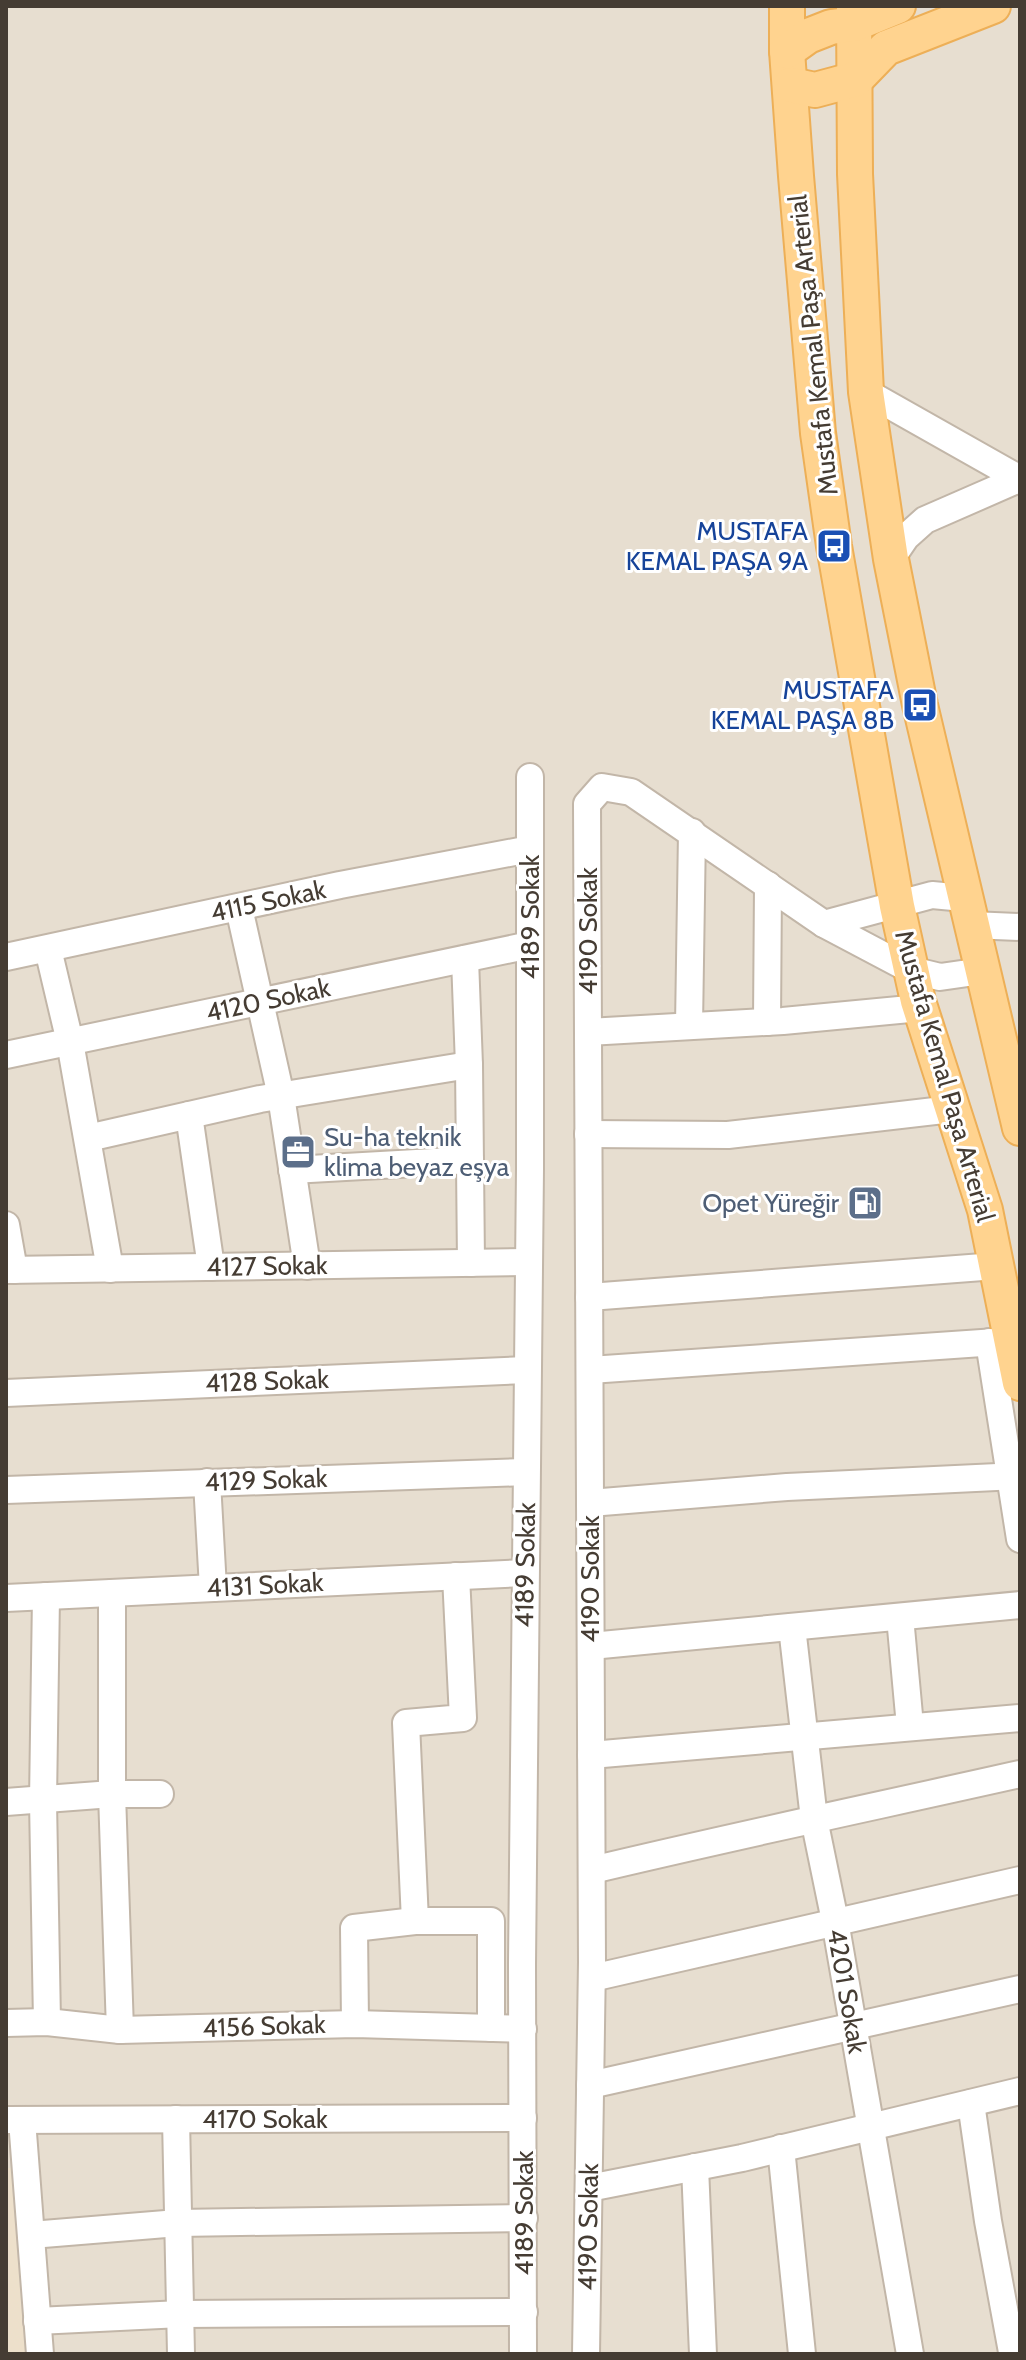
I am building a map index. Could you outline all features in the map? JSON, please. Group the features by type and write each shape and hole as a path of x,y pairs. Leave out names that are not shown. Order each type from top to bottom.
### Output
{"main road":[{"name":"Mustafa Kemal Paşa Arterial","path":"787,6 789,68 818,433 834,546 911,970 920,1008 985,1210 996,1266 1000,1342 1020,1383"},
{"path":"898,6 854,15 808,36 789,68 815,90 856,79 886,48 993,6"},
{"name":"Mustafa Kemal Paşa Arterial","path":"854,15 855,174 866,392 891,559 920,705 1020,1128"}],"street":[{"path":"866,392 1020,479"},
{"path":"891,559 906,537 925,520 1020,479"},
{"name":"4189 Sokak","path":"523,2354 530,777"},
{"name":"4190 Sokak","path":"586,2354 592,1978 587,804 602,787 631,792 692,832"},
{"path":"692,832 824,924 911,970 940,977 982,971"},
{"path":"689,1026 692,832"},
{"name":"4115 Sokak","path":"6,957 340,885 530,849"},
{"path":"767,1022 768,885"},
{"path":"824,924 932,895 968,911 1020,927"},
{"path":"239,908 281,1096 307,1266"},
{"name":"4120 Sokak","path":"6,1055 530,945"},
{"path":"48,949 70,1042 110,1269"},
{"path":"465,959 471,1263"},
{"path":"588,1032 767,1022 920,1008"},
{"path":"88,1138 281,1096 469,1065"},
{"path":"588,1134 728,1135 952,1109"},
{"path":"189,1115 211,1267"},
{"path":"292,1170 470,1160"},
{"path":"6,1225 10,1270"},
{"name":"4127 Sokak","path":"10,1270 528,1262"},
{"path":"589,1297 996,1266"},
{"path":"590,1370 1000,1342 1020,1539"},
{"name":"4128 Sokak","path":"6,1393 527,1370"},
{"name":"4129 Sokak","path":"6,1490 526,1472"},
{"path":"590,1503 787,1487 1015,1476"},
{"path":"207,1482 213,1588"},
{"name":"4131 Sokak","path":"6,1598 525,1573"},
{"path":"415,1921 406,1723 463,1718 456,1576"},
{"path":"112,1593 112,1794 120,2030"},
{"path":"46,1596 43,1801 47,2022"},
{"path":"591,1646 1020,1605"},
{"path":"900,1617 910,1726"},
{"name":"4201 Sokak","path":"792,1627 814,1819 835,1921 910,2354"},
{"path":"591,1755 1020,1718"},
{"path":"592,1870 1020,1774"},
{"path":"6,1802 112,1794 160,1794"},
{"path":"592,1978 1020,1880"},
{"path":"355,2024 354,1928 415,1921 491,1921 491,2028"},
{"path":"590,2085 1020,1989"},
{"name":"4156 Sokak","path":"6,2023 47,2022 120,2030 355,2024 523,2029"},
{"path":"589,2188 781,2148 1020,2091"},
{"path":"971,2103 988,2221 1012,2351"},
{"name":"4170 Sokak","path":"14,2120 523,2118"},
{"path":"176,2119 181,2354"},
{"path":"14,2120 31,2235 40,2354"},
{"path":"781,2148 802,2354"},
{"path":"695,2167 703,2354"},
{"path":"31,2235 178,2223 524,2218"},
{"path":"37,2321 181,2314 524,2312"}],"shaded area":[{"path":"6,6 1020,6 1020,2354 6,2354"},
{"path":"6,2168 14,2168 30,2354 6,2354"}],"place":[{"name":"MUSTAFA KEMAL PAŞA 9A","path":"834,546"},
{"name":"MUSTAFA KEMAL PAŞA 8B","path":"920,705"},
{"name":"Su-ha teknik klima beyaz eşya","path":"298,1152"},
{"name":"Opet Yüreğir","path":"865,1203"}]}
